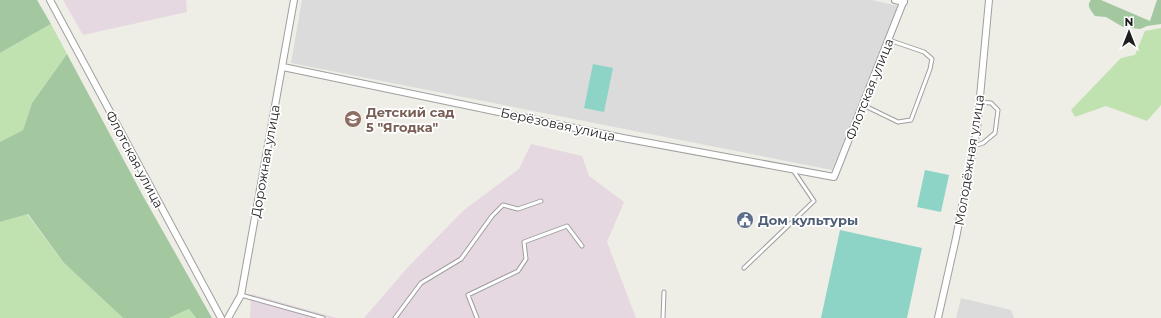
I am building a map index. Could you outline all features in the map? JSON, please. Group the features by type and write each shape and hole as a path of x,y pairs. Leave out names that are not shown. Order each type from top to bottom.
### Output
{"street":[{"name":"Флотская улица","path":"50,0 221,318"},
{"name":"Дорожная улица","path":"228,318 241,295 294,0"},
{"path":"895,0 904,1"},
{"name":"Молодёжная улица","path":"938,318 956,238 974,146 989,0"},
{"name":"Флотская улица","path":"834,177 904,1"},
{"name":"Берёзовая улица","path":"283,67 623,138 834,177"}],"lane":[{"path":"863,105 898,122 911,120 932,60 924,52 888,40"},
{"path":"974,146 983,143 995,133 998,110 991,103 979,102"},
{"path":"744,268 814,201 792,170"},
{"path":"396,318 421,283 461,259 492,216 503,205 518,209 541,201"},
{"path":"477,318 468,295 518,271 526,259 524,242 567,226 582,246"},
{"path":"663,318 664,292"},
{"path":"241,295 323,318"}],"shaded area":[{"path":"63,0 186,0 187,12 83,35"},
{"path":"302,0 872,0 898,6 832,170 291,63"},
{"path":"593,64 613,68 604,112 584,108"},
{"path":"531,144 582,156 589,176 624,202 607,242 636,318 364,318 409,266 464,210 519,169"},
{"path":"925,170 949,175 941,212 917,207"},
{"path":"840,230 922,248 907,318 821,318"},
{"path":"251,294 337,318 250,318"},
{"path":"961,298 1011,310 1014,318 956,318"}],"green space":[{"path":"0,0 37,0 51,24 0,53"},
{"path":"1091,0 1101,0 1150,21 1157,0 1161,0 1161,24 1147,26 1140,29 1123,27 1106,17 1095,16 1089,6"},
{"path":"51,24 67,54 32,103 23,130 0,142 0,53"},
{"path":"1161,28 1161,105 1147,121 1106,106 1075,117 1071,110 1121,58 1135,55 1145,31"},
{"path":"67,54 143,196 212,318 196,318 189,309 169,318 123,318 64,263 28,214 0,222 0,142 23,130 32,103"},
{"path":"27,214 64,263 123,318 0,318 0,222"},
{"path":"189,309 196,318 169,318"}],"place":[{"name":"Детский сад 5 \"Ягодка\"","path":"353,119"},
{"name":"Дом культуры","path":"745,220"}]}
